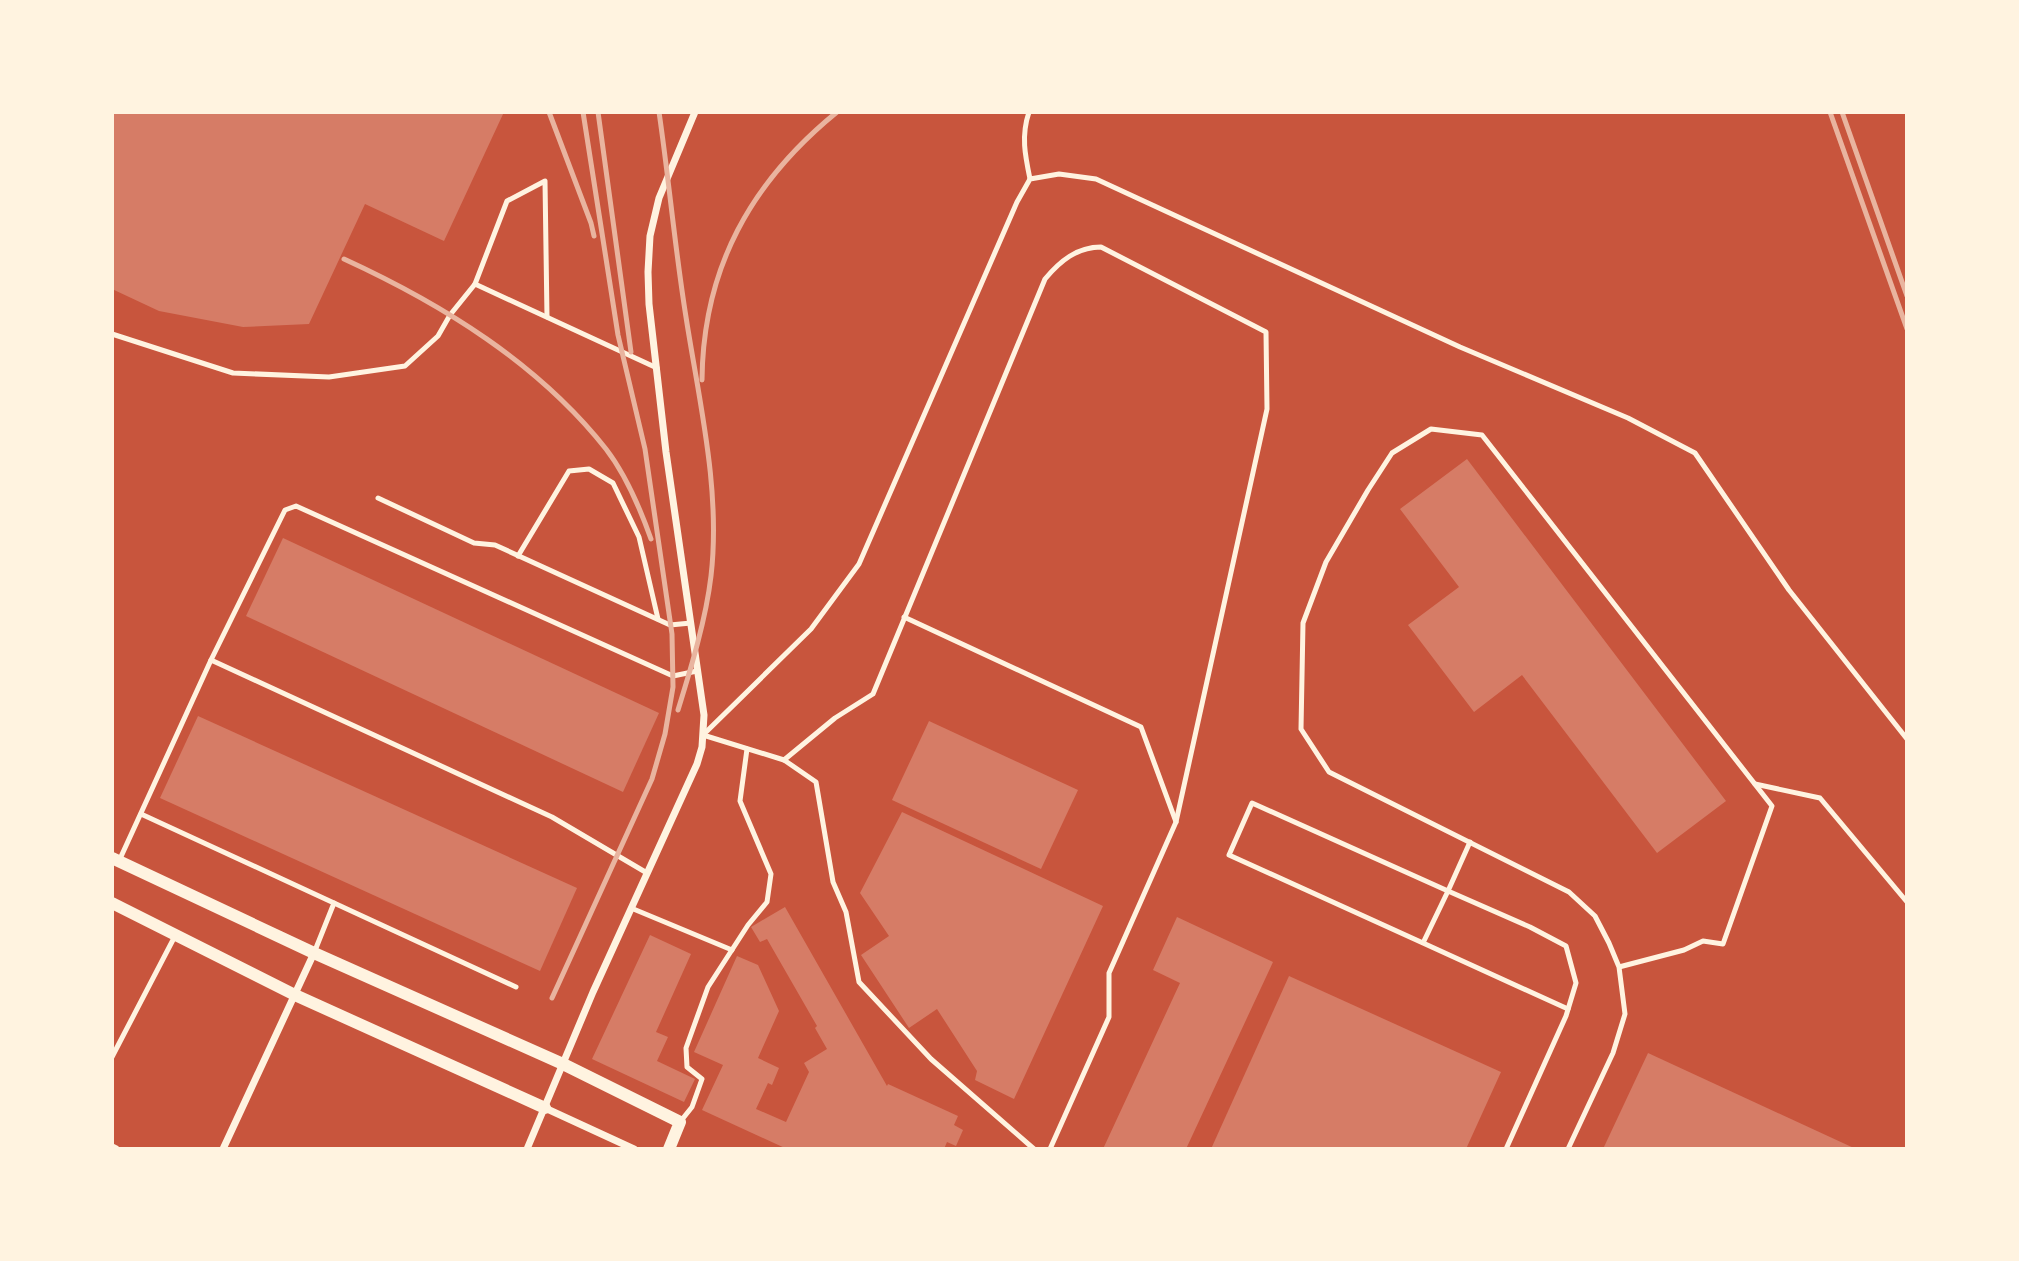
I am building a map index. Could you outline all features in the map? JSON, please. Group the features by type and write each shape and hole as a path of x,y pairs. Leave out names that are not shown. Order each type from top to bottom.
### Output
{"street":[{"path":"527,1149 631,908 697,764 703,735 704,715 649,304 650,236 659,198 695,112"},
{"path":"116,859 314,953 563,1064 680,1122 668,1149"},
{"path":"112,903 295,995 635,1149"},
{"path":"223,1149 314,953"}],"lane":[{"path":"1029,112 1023,146 1030,179 1017,202 859,564 811,629 703,735 784,760 816,782 833,882 846,912 859,982 931,1059 1034,1149"},
{"path":"1030,179 1059,174 1096,179 1460,347 1628,418 1695,453 1789,590 1907,739"},
{"path":"112,334 233,373 329,377 405,366 438,336 450,315 475,284 507,201 545,181 547,317"},
{"path":"784,760 835,718 873,694 1045,279 1058,263 1086,247 1101,247 1266,332 1267,409 1176,822 1109,973 1109,1017 1050,1149"},
{"path":"475,284 657,368"},
{"path":"1569,1149 1613,1053 1625,1014 1619,967 1595,916 1569,892 1329,772 1301,729 1303,623 1326,562 1392,453 1432,429 1482,435 1772,806 1723,944 1703,941 1684,950 1619,967"},
{"path":"518,556 569,471 589,469 613,483 639,537 658,620"},
{"path":"378,498 474,543 495,545 670,625 691,624"},
{"path":"116,859 141,814 211,660 285,510 296,506 673,676 697,671"},
{"path":"904,617 1141,727 1176,822"},
{"path":"211,660 552,817 647,873"},
{"path":"680,1122 692,1107 702,1079 687,1067 685,1048 708,987 766,902 771,874 740,802 747,749"},
{"path":"1755,785 1820,798 1907,902"},
{"path":"1506,1149 1568,1009 1576,983 1566,946 1530,927 1252,803 1228,855 1568,1009"},
{"path":"141,814 516,987"},
{"path":"1423,943 1470,842"},
{"path":"314,953 334,904"},
{"path":"631,908 732,950"},
{"path":"112,1057 176,935"}],"building":[{"path":"112,112 504,112 444,241 365,204 309,324 243,327 159,311 112,289"},
{"path":"1467,459 1726,801 1657,853 1522,675 1474,712 1408,625 1459,587 1400,509"},
{"path":"283,538 659,713 623,792 246,616"},
{"path":"198,716 577,888 540,971 160,798"},
{"path":"929,721 1078,790 1041,869 892,800"},
{"path":"902,812 1103,906 1014,1099 975,1080 977,1071 937,1009 909,1028 861,955 889,936 860,893"},
{"path":"785,907 887,1086 888,1084 958,1116 954,1125 963,1130 956,1146 947,1142 944,1149 787,1149 702,1110 723,1065 694,1052 737,956 758,965 779,1011 758,1058 779,1068 772,1085 768,1083 756,1109 786,1122 809,1072 804,1063 827,1049 815,1028 817,1026 767,939 760,942 751,927"},
{"path":"1177,917 1273,962 1186,1149 1103,1149 1180,983 1153,970"},
{"path":"650,935 691,954 656,1032 668,1037 657,1061 695,1079 684,1102 592,1059"},
{"path":"1289,976 1501,1072 1466,1149 1211,1149"},
{"path":"1648,1053 1856,1149 1603,1149"}],"railway":[{"path":"549,112 594,236"},
{"path":"552,998 652,779 665,734 673,687 672,634 645,449 618,335 583,112"},
{"path":"598,112 631,352"},
{"path":"659,112 682,291 707,446 713,511 709,592 698,643 678,710"},
{"path":"702,380 711,301 722,264 738,230 757,198 780,168 837,112"},
{"path":"1830,112 1907,329"},
{"path":"1842,112 1907,296"},
{"path":"344,259 452,316 519,363 550,389 579,418 613,459 632,492 651,539"}]}
